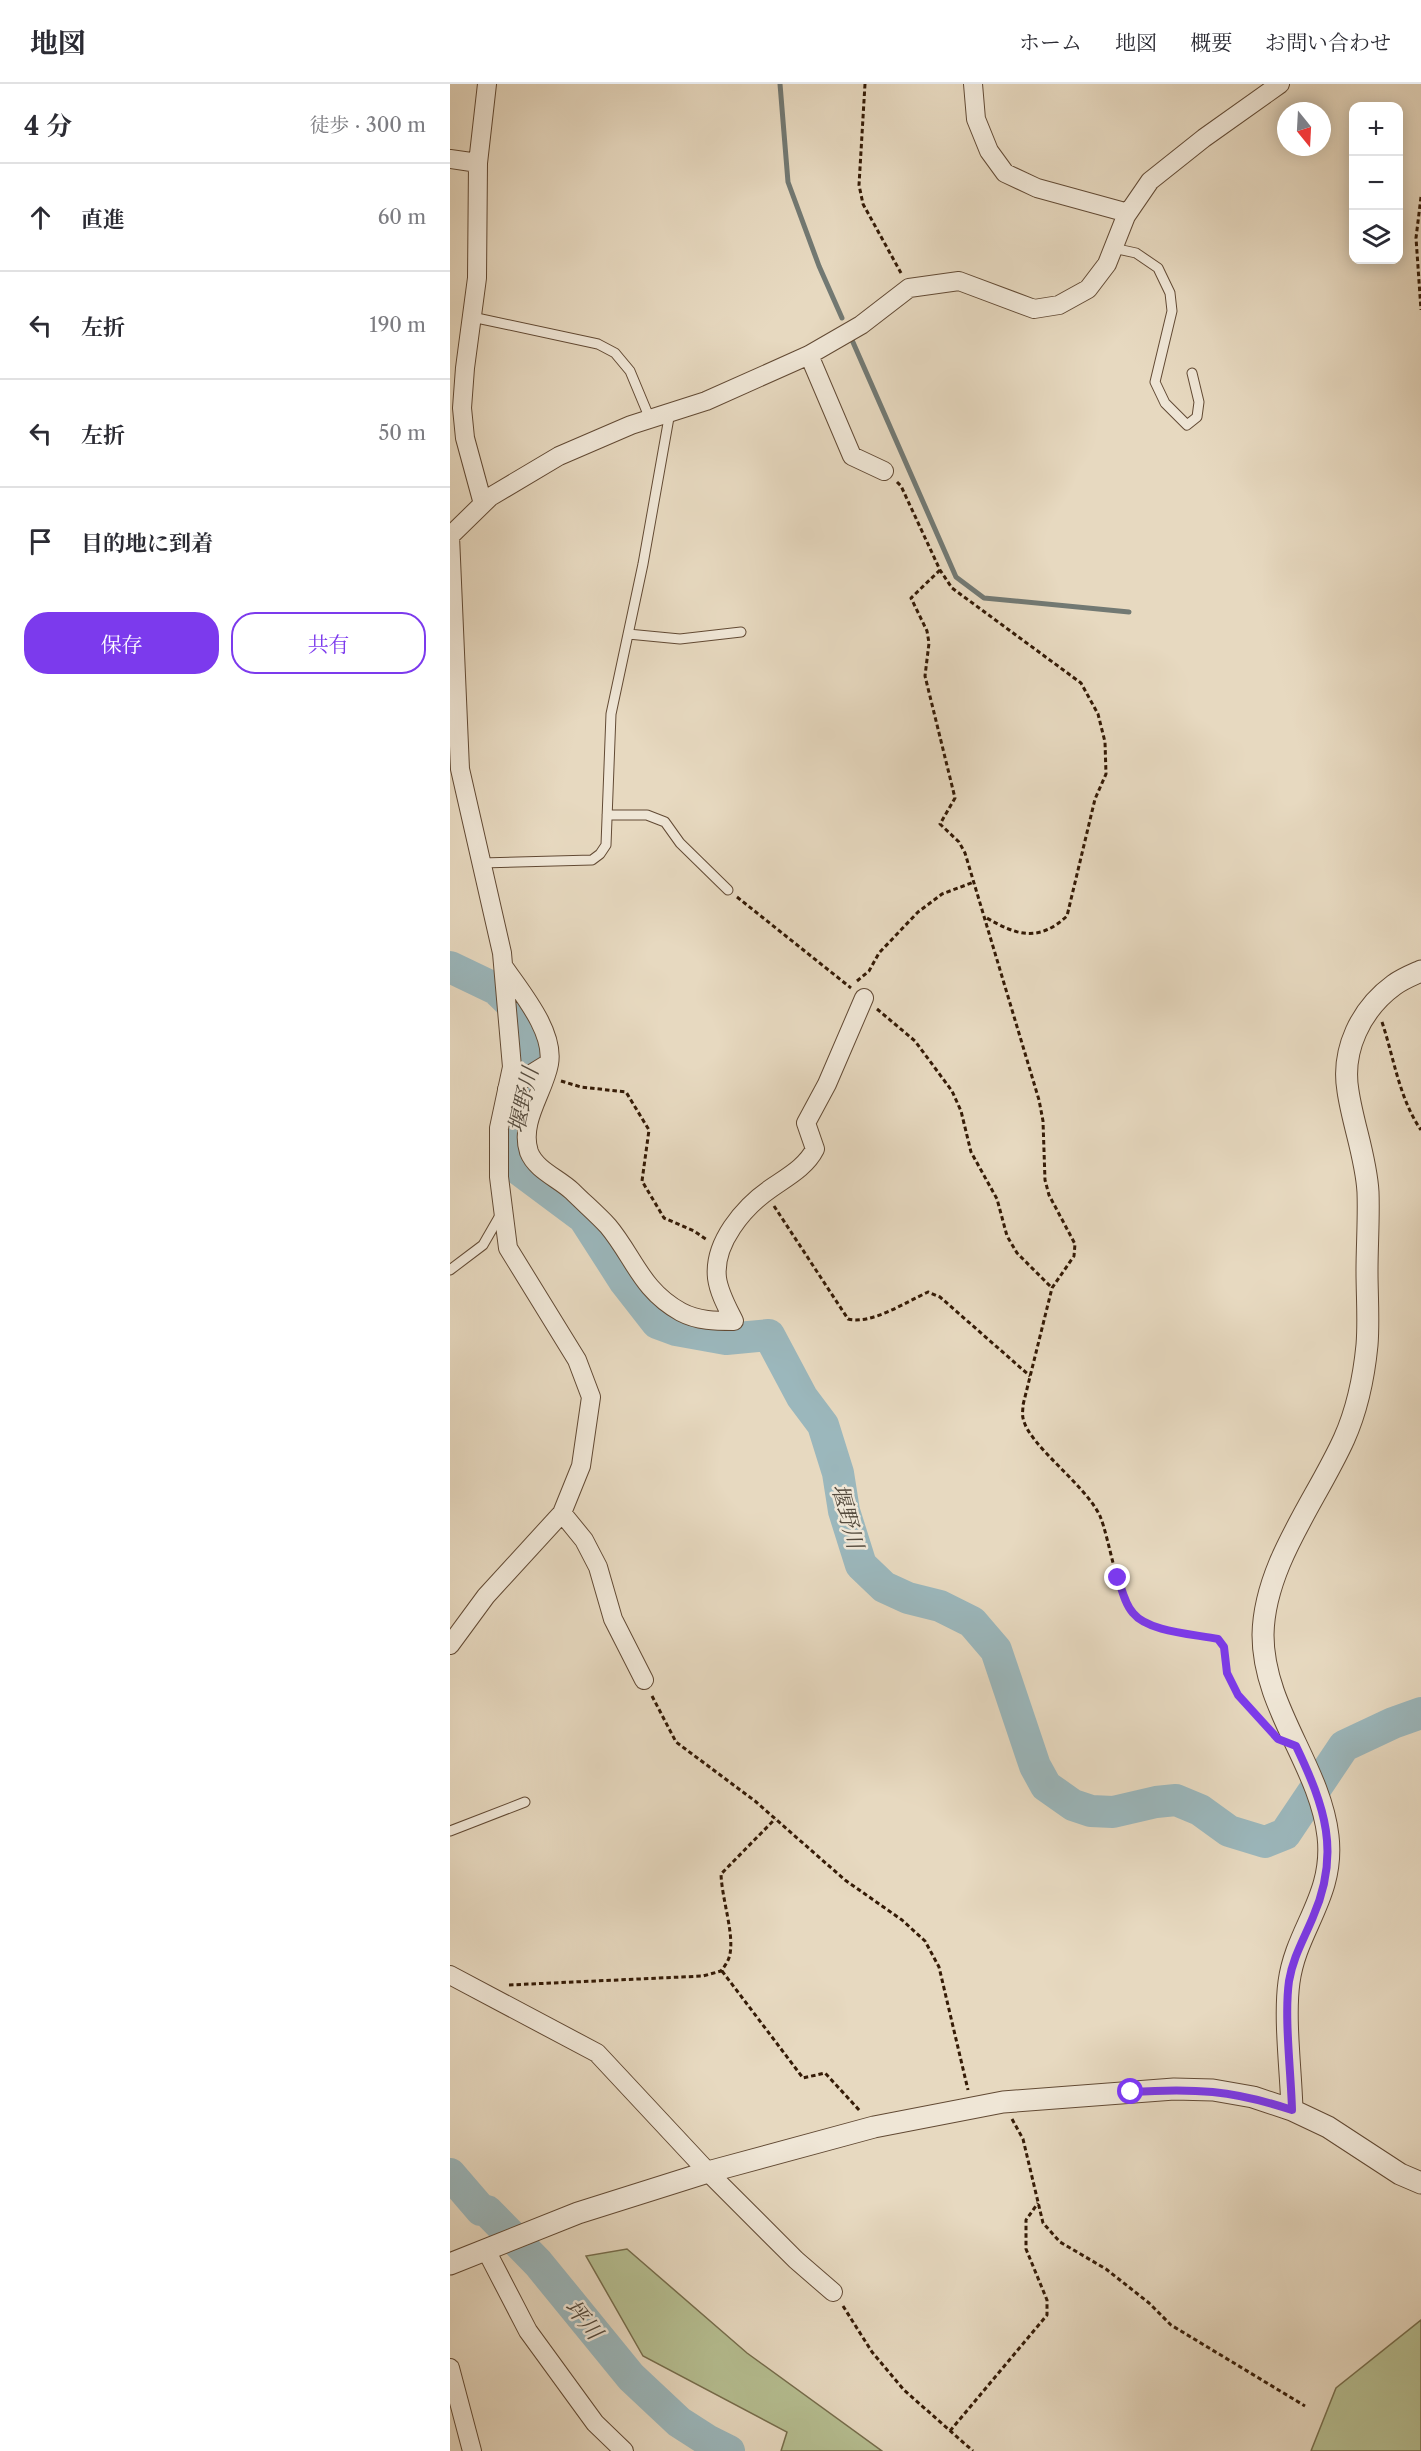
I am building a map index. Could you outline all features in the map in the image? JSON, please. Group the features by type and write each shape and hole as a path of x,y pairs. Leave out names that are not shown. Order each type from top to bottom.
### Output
{"street":[{"path":"483,504 465,438 462,408 477,278 478,163 487,84"},
{"path":"973,84 976,119 989,151 1005,173 1037,188 1128,213"},
{"path":"450,1645 486,1596 562,1513 581,1466 591,1397 577,1360 508,1248 499,1177 499,1128 510,1088 512,1067 504,972 460,769 450,536 490,497 559,456 650,419 706,401 809,355 861,325 909,288 959,281 1034,309 1059,305 1088,289 1107,264 1128,213 1150,181 1204,138 1280,84"},
{"path":"450,159 478,163"},
{"path":"809,355 852,456 885,471"},
{"path":"1292,2110 1289,1982 1296,1953 1324,1890 1329,1839 1324,1812 1310,1775 1279,1708 1263,1636 1266,1605 1273,1577 1344,1437 1360,1389 1367,1344 1368,1192 1363,1154 1347,1090 1346,1058 1357,1029 1374,1004 1394,985 1421,971"},
{"path":"504,972 541,1021 547,1040 546,1069 534,1101 527,1133 528,1149 534,1162 568,1188 609,1227 640,1277 663,1299 682,1312 706,1321 734,1321 720,1293 717,1275 721,1250 738,1219 765,1192 809,1161 815,1149 806,1123 827,1084 864,998"},
{"path":"510,1088 546,1069"},
{"path":"562,1513 584,1540 598,1567 613,1619 644,1680"},
{"path":"450,1975 597,2053 708,2172 796,2260 833,2292"},
{"path":"450,2264 578,2213 708,2172 874,2127 1003,2102 1184,2089 1213,2090 1253,2097 1292,2110 1329,2127 1400,2174 1421,2183"},
{"path":"486,2250 528,2331 595,2423 624,2451"},
{"path":"450,2368 472,2451"}],"lane":[{"path":"1113,248 1137,253 1158,268 1170,293 1172,311 1155,382 1165,403 1187,425 1197,417 1198,402 1192,373"},
{"path":"472,317 598,344 615,353 630,372 650,419"},
{"path":"481,863 592,860 606,845 610,714 643,564 670,412"},
{"path":"628,634 680,639 741,632"},
{"path":"607,815 647,814 665,822 680,843 728,890"},
{"path":"450,1270 483,1245 503,1210"},
{"path":"450,1831 525,1802"}],"path":[{"path":"865,84 859,185 863,204 909,288"},
{"path":"1421,197 1416,238 1421,310"},
{"path":"885,471 901,486 940,570 952,588 1081,683 1098,714 1105,742 1106,774 1095,799 1067,916 1053,928 1033,933 1010,931 984,916"},
{"path":"940,570 911,598 927,631 929,643 925,676 955,798 940,824 959,842 965,853 1039,1100 1043,1121 1045,1180 1049,1195 1075,1245 1074,1256 1052,1288 1030,1376 1023,1418 1029,1432 1087,1495 1100,1516 1125,1599 1133,1614 1151,1626 1218,1639 1224,1647 1227,1673 1238,1695 1270,1730"},
{"path":"848,985 869,971 879,953 918,912 942,894 974,882"},
{"path":"728,890 915,1041 952,1091 961,1111 971,1152 997,1199 1007,1236 1017,1253 1052,1288"},
{"path":"1374,1004 1383,1023 1397,1075 1413,1118 1421,1130"},
{"path":"546,1069 582,1087 626,1092 649,1130 642,1181 664,1218 694,1231 721,1250"},
{"path":"765,1192 848,1319 857,1321 872,1318 928,1292 940,1297 1030,1376"},
{"path":"644,1680 676,1742 775,1819 844,1880 902,1920 925,1941 939,1967 972,2107"},
{"path":"495,1999 501,1985 703,1976 722,1971 730,1957 732,1942 722,1894 721,1874 775,1819"},
{"path":"722,1971 803,2078 825,2073 874,2127"},
{"path":"1003,2102 1023,2139 1043,2223 1060,2241 1106,2269 1149,2302 1171,2325 1305,2406"},
{"path":"950,2430 1047,2316 1047,2300 1026,2249 1026,2220 1038,2203"},
{"path":"833,2292 872,2352 903,2390 973,2451"}],"green space":[{"path":"627,2249 747,2353 882,2451 781,2451 787,2432 643,2356 586,2256"},
{"path":"1421,2320 1421,2451 1311,2451 1336,2388"}],"waterway":[{"path":"780,84 788,182 819,266 842,318"},
{"path":"852,340 956,577 984,598 1129,612"},
{"name":"堰野川","path":"450,967 496,989 523,1015 534,1053 513,1141 517,1168 584,1218 625,1282 657,1323 676,1330 726,1339 769,1335 802,1397 823,1425 838,1473 844,1511 861,1565 884,1587 908,1598 940,1606 972,1622 996,1650 1035,1766 1046,1786 1073,1805 1091,1811 1113,1812 1176,1800 1200,1810 1229,1831 1265,1842 1285,1834 1344,1746 1393,1723 1421,1713"},
{"name":"坪川","path":"450,2174 481,2210 487,2211 538,2263 631,2377 679,2422 729,2451"}],"route":[{"path":"1118,1578 1133,1614 1151,1626 1218,1639 1224,1647 1227,1673 1238,1695 1278,1739 1296,1746 1324,1812 1329,1839 1324,1890 1296,1953 1289,1982 1292,2110 1253,2097 1213,2090 1173,2089 1131,2092"}]}
